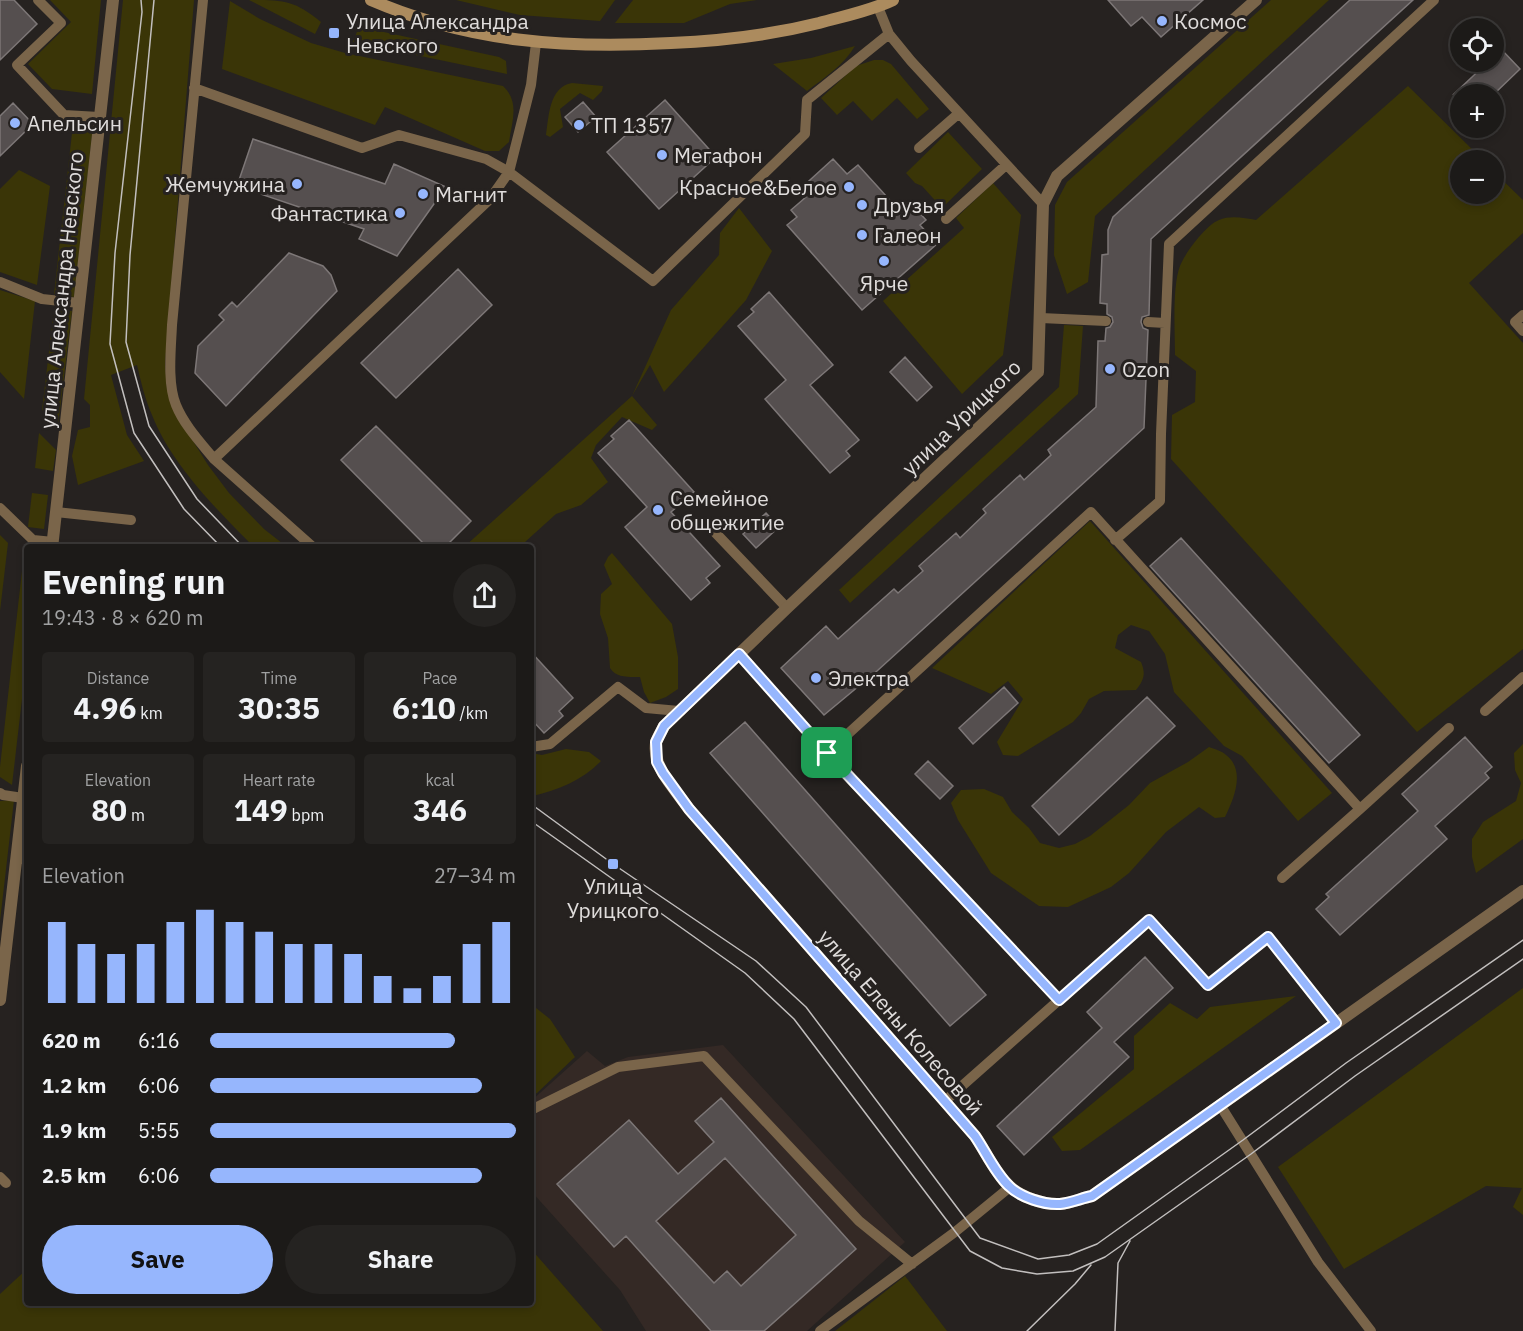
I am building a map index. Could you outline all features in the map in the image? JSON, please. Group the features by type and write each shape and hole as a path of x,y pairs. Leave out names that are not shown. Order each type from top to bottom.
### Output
{"street":[{"name":"улица Александра Невского","path":"52,544 113,0"},
{"path":"371,0 471,33 536,43 606,46 716,41 792,30 878,7 893,0"},
{"name":"улица Урицкого","path":"679,711 1038,372 1043,204 1057,176 1256,0"},
{"name":"улица Елены Колесовой","path":"679,711 664,726 656,742 657,762 689,809 975,1136 1010,1187 1036,1201 1059,1204 1092,1196 1523,891"},
{"path":"0,1000 22,859 24,790"}],"lane":[{"path":"38,0 61,23 17,65 64,115 99,117"},
{"path":"203,0 172,325 170,373 175,405 195,436 214,459 310,544"},
{"path":"1115,540 1160,501 1165,323 1170,244 1434,0"},
{"path":"878,7 890,34 958,114 1043,204"},
{"path":"194,88 362,148 399,135 486,159 509,172 653,281 805,134 807,100 890,34"},
{"path":"214,459 490,199 509,172 531,85 536,43"},
{"path":"920,148 958,114"},
{"path":"946,219 1006,165"},
{"path":"0,282 42,299 79,303"},
{"path":"1523,315 1515,322 1523,331"},
{"path":"1041,318 1106,321"},
{"path":"1148,322 1165,323"},
{"path":"0,508 33,540 48,544"},
{"path":"57,512 131,519"},
{"path":"827,753 1091,512 1360,809"},
{"path":"709,526 787,608"},
{"path":"739,654 827,753 1059,1000"},
{"path":"1485,711 1523,677"},
{"path":"534,747 550,744 618,687 646,708 679,711"},
{"path":"1282,878 1449,728"},
{"path":"0,793 23,798"},
{"path":"945,1101 1149,920 1208,985 1268,937 1336,1023"},
{"path":"534,1109 618,1067 704,1056 859,1221 912,1264"},
{"path":"1220,1105 1318,1262 1371,1331"},
{"path":"820,1331 955,1232 1010,1187"}],"shaded area":[{"path":"50,0 101,0 92,94 52,89 28,64 71,22"},
{"path":"123,0 194,0 165,364 167,388 173,409 208,465 229,493 264,529 283,544 251,544 196,486 160,433 147,403 137,365 111,375 127,435 144,461 78,485 72,456 78,430 90,427 90,405 84,399"},
{"path":"249,0 271,0 296,5 321,22 315,34"},
{"path":"456,0 615,0 600,21 520,15"},
{"path":"633,0 757,0 730,4 684,23 615,23"},
{"path":"1271,0 1329,0 1095,216 1088,282 1067,294 1054,255 1055,205 1067,182"},
{"path":"230,1 260,19 311,43 345,53 503,86 512,99 514,112 509,142 499,151 485,151 385,107 375,125 222,69"},
{"path":"358,29 370,29 499,57 506,61 507,74 353,42"},
{"path":"855,46 839,65 807,91 773,64 811,58"},
{"path":"874,60 883,60 891,64 929,109 917,119 897,98 872,121 853,101 837,115 821,98 856,66"},
{"path":"572,83 603,86 602,91 593,100 580,93 560,109 563,127 550,137 546,135 549,111 554,96 564,86"},
{"path":"1408,86 1450,127 1450,138 1461,138 1473,150 1450,150 1450,204 1504,204 1504,182 1523,200 1523,233 1469,283 1523,343 1523,649 1417,732 1171,459 1172,415 1195,402 1196,371 1175,355 1176,285 1180,266 1196,240 1214,223 1223,218 1233,217 1256,220"},
{"path":"73,124 93,126 74,297 54,294"},
{"path":"948,132 982,169 942,208 922,186 915,183 906,173"},
{"path":"19,170 50,186 37,285 0,272 0,189"},
{"path":"993,183 1021,215 1003,355 962,394 883,301 964,228 956,218"},
{"path":"739,208 772,251 746,300 664,392 650,365 632,396 671,310 719,255 720,233"},
{"path":"0,290 35,301 24,399 0,372"},
{"path":"54,309 72,311 58,426 42,410"},
{"path":"1064,325 1083,326 1078,394 850,603 839,590 1059,387"},
{"path":"632,396 657,425 652,430 622,417 596,445 591,458 608,482 581,505 556,514 525,542 467,544"},
{"path":"39,433 56,450 53,471 35,468"},
{"path":"32,493 48,495 44,529 28,527"},
{"path":"1090,521 1332,793 1298,821 1242,756 1224,746 1174,692 1165,654 1149,631 1131,625 1118,635 1115,648 1141,662 1143,677 1136,690 1104,691 1089,699 1073,722 1018,756 1003,755 997,742 1023,699 1008,681 991,694 932,668"},
{"path":"0,535 8,543 0,611"},
{"path":"24,553 24,682 12,785 0,777"},
{"path":"612,553 672,624 678,657 678,689 650,703 640,677 619,675 610,668 608,638 600,614 601,594 612,584 604,565"},
{"path":"1523,744 1523,839 1476,873 1472,857 1472,839 1483,822 1516,801 1521,783 1515,770 1514,753"},
{"path":"1209,747 1224,754 1236,768 1235,793 1225,817 1215,818 1199,807 1166,832 1129,873 1111,887 1068,907 1039,906 991,873 958,820 951,803 961,790 984,789 1003,797 1012,812 1029,828 1040,843 1059,848 1075,844 1090,836 1129,805 1150,783 1188,762"},
{"path":"566,749 589,752 601,761 586,774 570,783 534,796 534,754 542,755"},
{"path":"14,800 0,921 0,801"},
{"path":"1523,988 1523,1215 1513,1207 1522,1188 1486,1186 1344,1269 1278,1167"},
{"path":"1296,996 1080,1150 1062,1151 1052,1137 1134,1069 1134,1036 1170,1003 1197,1019 1210,1007"},
{"path":"534,1006 550,1019 575,1057 534,1094"},
{"path":"723,1045 905,1242 807,1331 646,1331 620,1290 534,1194 534,1098 587,1051 605,1066 628,1057"},
{"path":"534,1252 603,1331 0,1331 0,1294 24,1272 24,1306 534,1306"},
{"path":"905,1276 947,1331 835,1331"}],"building":[{"path":"0,0 14,0 37,24 0,60"},
{"name":"Космос","path":"1108,0 1203,0 1161,37 1142,17 1131,26"},
{"path":"1350,0 1413,0 1151,239 1149,315 1142,317 1141,322 1143,328 1148,330 1144,428 877,671 824,715 781,668 826,626 838,639 894,589 898,593 923,571 919,566 956,533 960,538 986,513 983,509 1020,475 1024,480 1051,455 1048,450 1096,407 1098,341 1105,341 1106,328 1110,327 1113,322 1112,317 1107,314 1107,304 1100,303 1102,255 1108,254 1108,230 1113,217"},
{"path":"1504,52 1520,69 1504,84 1465,84 1477,72 1504,72"},
{"name":"Мегафон","path":"665,100 716,157 659,209 607,152"},
{"name":"ТП 1357","path":"583,102 596,117 578,132 565,117"},
{"path":"13,103 33,124 0,156 0,116"},
{"path":"253,139 385,184 394,164 446,187 397,256 359,239 364,229 237,186"},
{"name":"Галеон","path":"833,159 847,174 858,165 897,208 901,205 909,214 915,208 926,220 920,225 937,244 862,310 787,225 797,217 791,210 806,197 799,190"},
{"path":"289,253 323,266 331,275 337,291 226,406 195,373 198,346 224,320 219,315 232,302 237,307"},
{"path":"458,269 492,305 396,398 361,363"},
{"name":"Семейное общежитие","path":"769,292 833,365 810,385 859,440 846,451 850,456 830,473 765,399 786,380 738,326 754,312 751,309"},
{"path":"905,357 932,387 917,401 890,372"},
{"name":"Семейное общежитие","path":"629,420 694,492 671,512 720,566 706,578 710,583 691,600 625,527 647,507 598,453 614,439 611,436"},
{"path":"376,426 471,521 448,544 424,544 341,460"},
{"path":"766,513 779,527 756,548 743,534"},
{"path":"1181,538 1360,735 1329,763 1150,566"},
{"path":"534,655 573,698 559,711 563,716 544,733 534,722"},
{"path":"1004,687 1018,703 973,744 959,728"},
{"path":"1147,697 1175,726 1059,835 1032,806"},
{"path":"745,722 986,995 950,1026 710,753"},
{"path":"1465,737 1492,767 1485,773 1489,778 1435,826 1447,839 1340,935 1316,909 1329,897 1326,894 1418,811 1402,794"},
{"path":"928,761 953,786 940,799 915,774"},
{"path":"1145,957 1173,988 1114,1042 1129,1057 1024,1155 997,1126 1102,1028 1087,1012"},
{"path":"721,1098 856,1249 764,1331 711,1331 626,1236 614,1247 557,1184 629,1120 678,1174 714,1142 695,1121","holes":["725,1158 796,1235 741,1286 727,1271 714,1283 656,1221"]}],"tram line":[{"path":"141,0 142,12 115,253 110,344 134,433 184,509 218,544"},
{"path":"154,0 130,255 126,342 149,426 197,499 240,544"},
{"path":"534,806 613,864 756,961 806,1007 980,1238 1038,1259 1069,1255 1097,1244 1346,1063 1523,940"},
{"path":"534,823 745,973 794,1019 970,1251 1002,1268 1037,1274 1073,1271 1105,1257 1251,1154 1355,1076 1523,959"},
{"path":"1115,1331 1118,1263 1130,1241"},
{"path":"1027,1331 1091,1265"}],"place":[{"name":"Космос","path":"1162,21"},
{"name":"Улица Александра Невского","path":"334,33"},
{"name":"Апельсин","path":"15,123"},
{"name":"ТП 1357","path":"579,125"},
{"name":"Мегафон","path":"662,155"},
{"name":"Жемчужина","path":"297,184"},
{"name":"Красное&Белое","path":"849,187"},
{"name":"Магнит","path":"423,194"},
{"name":"Друзья","path":"862,205"},
{"name":"Фантастика","path":"400,213"},
{"name":"Галеон","path":"862,235"},
{"name":"Ярче","path":"884,261"},
{"name":"Ozon","path":"1110,369"},
{"name":"Семейное общежитие","path":"658,510"},
{"name":"Электра","path":"816,678"},
{"name":"Улица Урицкого","path":"613,864"}],"route":[{"path":"739,654 827,753 1059,1000 1149,920 1208,985 1268,937 1336,1023 1092,1196 1059,1204 1036,1201 1010,1187 975,1136 689,809 657,762 656,742 664,726 739,654"}]}
